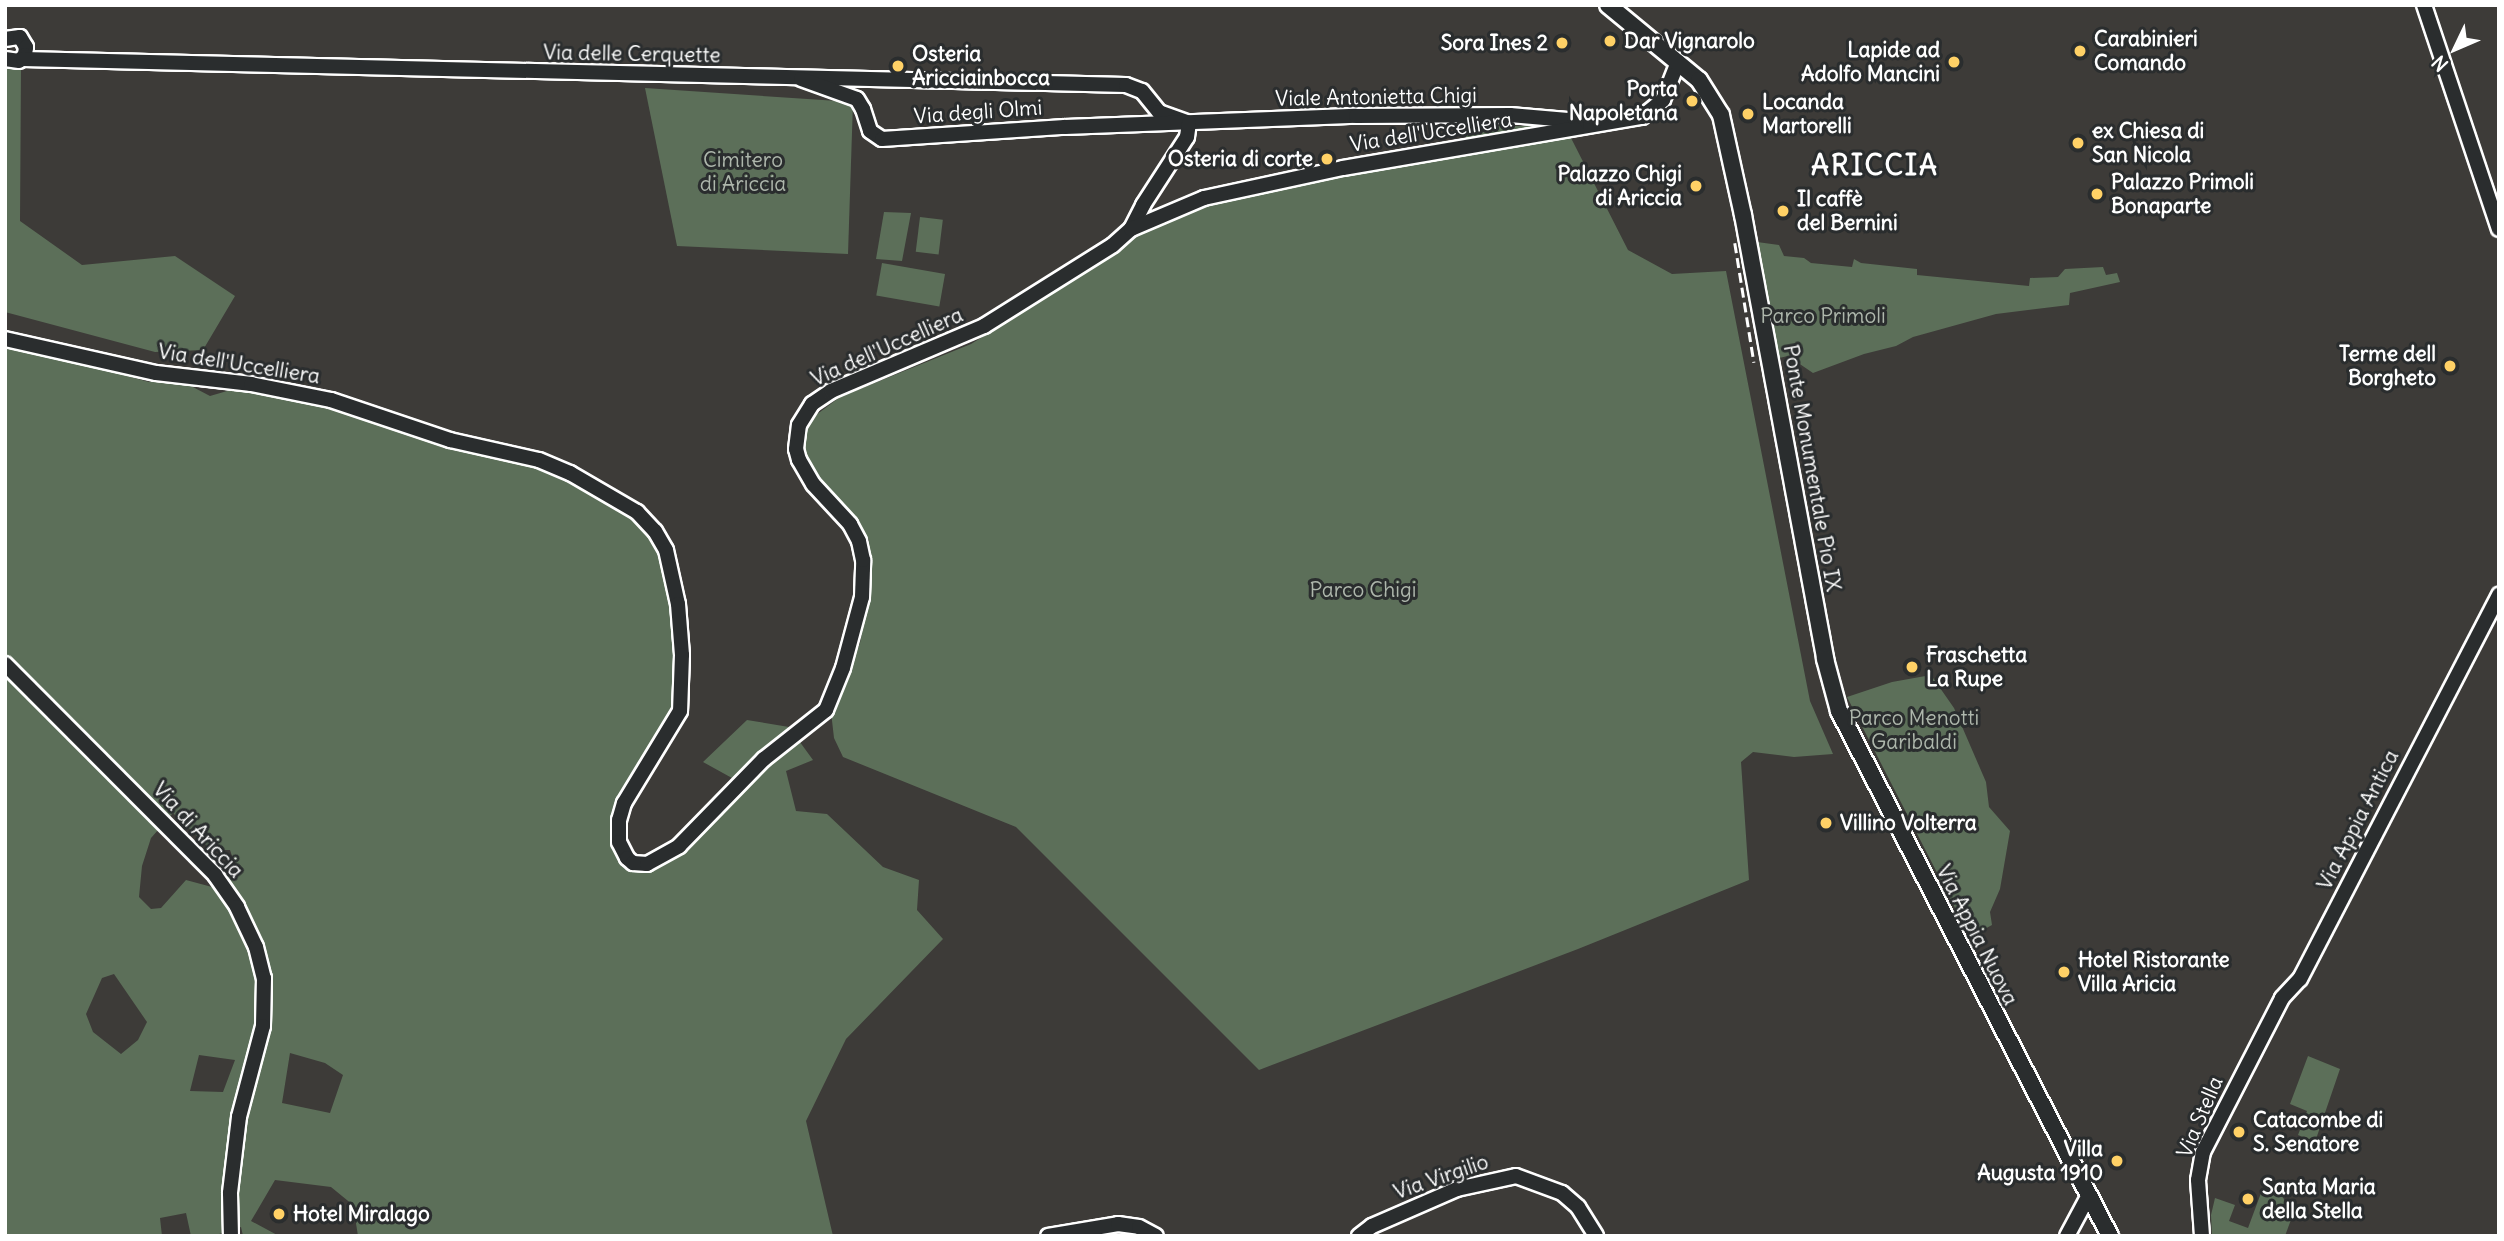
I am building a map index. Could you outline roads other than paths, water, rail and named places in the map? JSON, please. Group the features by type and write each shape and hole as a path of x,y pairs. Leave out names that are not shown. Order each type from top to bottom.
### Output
{"main road":[{"path":"1608,5 1675,59"},
{"name":"Ponte Monumentale Pio IX","path":"1675,59 1699,80 1716,104 1744,215 1823,646"},
{"name":"Via Appia Nuova","path":"1823,646 1835,696 1849,733 2107,1230"}],"street":[{"path":"2424,5 2499,229"},
{"name":"Via delle Cerquette","path":"5,39 16,36 62,61"},
{"path":"23,59 25,43"},
{"name":"Via delle Cerquette","path":"5,59 15,62 23,59 1126,85 1142,91 1159,111 1189,123"},
{"name":"Via dell'Uccelliera","path":"5,339 156,373 251,384 331,401 450,440 539,460 570,473 637,512 655,531 666,550 678,604 682,655 680,711 624,803 619,820 622,850 629,860 644,864 661,859 679,846 764,759 826,710 843,668 862,597 863,560 859,541 850,524 813,484 799,460 797,436 805,413 831,391 984,326 1113,245 1131,229 1204,198 1275,180 1642,117 1655,110 1663,100 1675,59"},
{"name":"Via degli Olmi","path":"800,79 857,99 870,131 879,139 1189,123"},
{"name":"Viale Antonietta Chigi","path":"1189,123 1359,116 1532,116 1605,124"},
{"path":"1532,116 1541,130 1534,137"},
{"path":"1131,229 1143,205 1187,137 1189,123"},
{"name":"Via Appia Antica","path":"2249,1059 2282,998 2300,979 2499,595"},
{"name":"Via di Ariccia","path":"5,664 210,868 232,898 256,947 264,978 264,1016 259,1049 239,1117 230,1192 231,1236"},
{"name":"Via Stella","path":"2202,1236 2198,1184 2200,1162 2249,1059"},
{"name":"Via Virgilio","path":"1361,1234 1457,1189 1516,1176 1558,1190 1567,1196 1596,1236"},
{"path":"2069,1232 2089,1195"},
{"path":"2069,1232 2089,1219 2107,1230"},
{"path":"1048,1236 1118,1224 1145,1228 1156,1236"}],"railway":[{"path":"1735,243 1754,362"}],"place":[{"name":"Dar Vignarolo","path":"1610,41"},
{"name":"Sora Ines 2","path":"1562,43"},
{"name":"Carabinieri Comando","path":"2080,51"},
{"name":"Lapide ad Adolfo Mancini","path":"1954,62"},
{"name":"Osteria Aricciainbocca","path":"898,66"},
{"name":"Porta Napoletana","path":"1692,101"},
{"name":"Locanda Martorelli","path":"1748,114"},
{"name":"ex Chiesa di San Nicola","path":"2078,143"},
{"name":"Osteria di corte","path":"1327,159"},
{"name":"Palazzo Chigi di Ariccia","path":"1696,186"},
{"name":"Palazzo Primoli Bonaparte","path":"2097,194"},
{"name":"Il caffè del Bernini","path":"1783,211"},
{"name":"Terme dell Borgheto","path":"2450,366"},
{"name":"Fraschetta La Rupe","path":"1912,667"},
{"name":"Villino Volterra","path":"1826,823"},
{"name":"Hotel Ristorante Villa Aricia","path":"2064,972"},
{"name":"Catacombe di S. Senatore","path":"2239,1132"},
{"name":"Villa Augusta 1910","path":"2117,1161"},
{"name":"Santa Maria della Stella","path":"2248,1199"},
{"name":"Hotel Miralago","path":"279,1214"}],"district":[{"name":"ARICCIA","path":"1875,165"}],"park label":[{"name":"Cimitero di Ariccia","path":"743,172"},
{"name":"Parco Primoli","path":"1823,316"},
{"name":"Parco Chigi","path":"1363,590"},
{"name":"Parco Menotti Garibaldi","path":"1914,730"}]}
